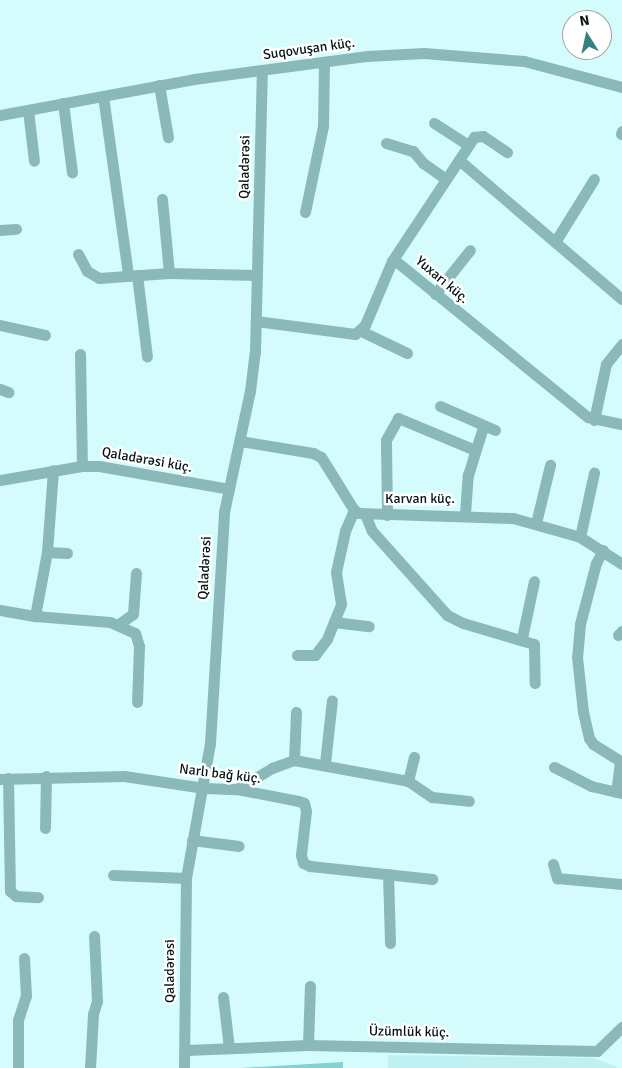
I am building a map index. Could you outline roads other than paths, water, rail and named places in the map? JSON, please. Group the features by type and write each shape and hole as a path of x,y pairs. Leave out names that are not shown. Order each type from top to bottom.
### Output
{"street":[{"name":"Suqovuşan küç.","path":"0,115 159,85 262,70 324,64 367,56 424,53 478,55 524,61 622,87"},
{"path":"304,212 323,126 324,64"},
{"name":"Qaladərəsi","path":"184,1068 186,1050 186,878 192,840 204,788 217,664 221,540 229,489 250,391 256,321 262,70"},
{"path":"159,85 168,137"},
{"path":"103,96 147,356"},
{"path":"63,103 72,172"},
{"path":"28,110 34,161"},
{"path":"434,123 468,145"},
{"path":"361,332 392,261 468,145 479,134 507,152"},
{"path":"386,143 413,151 423,164 446,179"},
{"path":"459,160 622,300"},
{"path":"555,242 594,179"},
{"path":"162,199 169,273"},
{"path":"0,230 16,229"},
{"path":"436,294 470,250"},
{"path":"78,254 91,276 169,273 257,275"},
{"name":"Yuxarı küç.","path":"392,261 594,420"},
{"path":"256,321 296,324 349,334 361,332 407,354"},
{"path":"0,325 45,335"},
{"path":"622,344 606,364 594,420 622,424"},
{"path":"80,354 82,466"},
{"path":"440,406 483,427 496,430"},
{"path":"387,515 386,445 398,418 475,450"},
{"path":"465,514 468,475 483,427"},
{"path":"240,441 312,453 321,457 372,531 447,614 463,623 522,638 534,644 535,683"},
{"path":"536,523 550,465"},
{"name":"Qaladərəsi küç.","path":"0,480 82,466 229,489"},
{"path":"35,616 48,552 53,470"},
{"path":"580,537 594,473"},
{"path":"297,655 320,652 334,622 342,595 336,572 345,531 359,512"},
{"name":"Karvan küç.","path":"359,512 387,515 465,514 536,523 580,537 604,550 622,564"},
{"path":"554,766 591,786 619,793 620,761 593,744 590,738 583,712 577,657 580,624 596,563 604,550"},
{"path":"48,552 67,553"},
{"path":"119,624 133,614 136,573"},
{"path":"522,638 534,581"},
{"path":"0,610 35,616 119,624 139,639 137,702"},
{"path":"334,622 369,626"},
{"path":"325,763 332,700"},
{"path":"294,760 296,712"},
{"path":"408,781 414,757"},
{"path":"237,789 277,765 294,760 325,763 374,777 408,781 432,797 469,801"},
{"path":"45,828 46,776"},
{"name":"Narlı bağ küç.","path":"4,778 124,776 204,788 237,789 304,803 301,855 303,863 310,866 432,879"},
{"path":"4,778 10,890 16,896 38,897"},
{"path":"192,840 239,846"},
{"path":"553,864 557,878 622,884"},
{"path":"388,874 390,943"},
{"path":"113,875 186,878"},
{"path":"90,1068 93,1014 97,1001 94,936"},
{"path":"18,1068 18,1020 26,996 24,958"},
{"path":"308,1045 310,986"},
{"path":"222,996 229,1048"},
{"name":"Üzümlük küç.","path":"186,1050 308,1045 597,1051 622,1027"}]}
